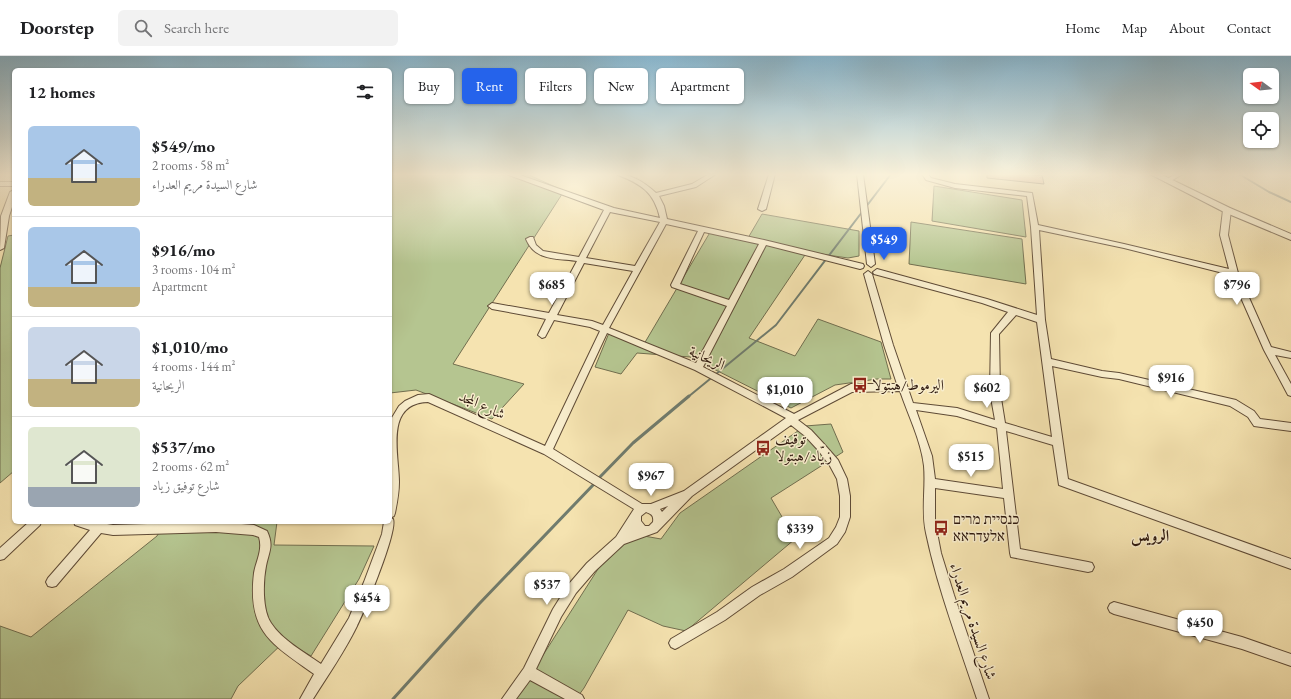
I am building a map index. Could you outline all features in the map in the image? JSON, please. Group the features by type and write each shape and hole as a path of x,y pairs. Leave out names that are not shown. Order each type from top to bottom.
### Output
{"street":[{"path":"0,248 5,216 9,204"},
{"path":"594,204 608,209 764,242 860,266 865,263 871,264 876,266 872,273"},
{"path":"547,451 604,330 664,221 660,204"},
{"path":"762,210 764,204"},
{"path":"864,204 871,264"},
{"path":"1032,204 1035,227 1041,320 1063,482 1291,564"},
{"path":"1215,204 1291,237"},
{"path":"542,335 608,209"},
{"path":"1227,210 1224,235 1234,273 1268,350 1291,392"},
{"path":"1035,227 1124,246 1234,273"},
{"path":"702,229 675,285 731,304"},
{"path":"530,239 533,246 541,253 637,269"},
{"path":"698,368 764,242"},
{"path":"860,266 861,271 984,301 1041,320"},
{"name":"شارع السيدة مريم العدراء","path":"872,273 903,387 911,406 927,457 930,483 928,508 940,571 984,699"},
{"name":"الريحانية","path":"492,306 592,324 698,368 792,419 808,432 834,463 842,479 845,496 845,517 841,529 833,541 788,573 756,591 721,616 675,643"},
{"path":"1014,312 996,333 995,392 1001,424 1015,553 1088,567"},
{"path":"1268,350 1291,354"},
{"path":"1047,362 1102,374 1119,376 1233,403 1251,414 1257,423 1291,426"},
{"path":"620,540 656,527 658,523 688,493 792,419 851,388 903,387"},
{"name":"شارع المجد","path":"392,428 398,414 407,404 415,399 429,398 547,451 646,509"},
{"path":"911,406 957,412 1057,442"},
{"name":"شارع المجد","path":"392,456 395,478 392,500"},
{"path":"930,483 1008,494"},
{"path":"508,699 528,672 557,613 572,589 591,567 620,540 636,513 688,493"},
{"path":"646,509 656,512 658,516 658,523"},
{"path":"634,518 640,529 649,530"},
{"path":"0,555 34,524"},
{"path":"86,524 99,528 127,530 216,527 254,530 263,534 267,542 260,571 260,603 263,622 278,640 323,673"},
{"path":"306,699 356,616 385,541 389,524"},
{"path":"52,582 99,528"},
{"path":"1114,608 1242,643 1291,660"},
{"path":"528,672 578,699"}],"green space":[{"path":"392,204 556,204 453,364 524,384 492,419 416,390 392,393"},
{"path":"933,204 1022,204 1026,237 932,221"},
{"path":"762,214 859,231 859,256 848,258 807,252 749,338 795,356 818,319 881,342 891,379 877,379 835,385 791,408 690,357 637,353 621,374 595,367 609,333 644,344 712,229 748,238"},
{"path":"911,222 1022,239 1026,284 909,264"},
{"path":"12,235 12,473 0,483 0,268 8,236"},
{"path":"831,424 843,452 771,498 795,539 686,631 663,626 628,610 584,688 576,699 515,699 598,569 625,543 644,536 661,539 680,513 805,426"},
{"path":"164,524 277,524 274,545 374,546 359,579 311,656 285,641 238,686 231,699 0,699 0,626 31,637 157,536"}],"waterway":[{"path":"688,397 776,325 868,204"},
{"path":"598,479 633,443 689,396"},
{"path":"393,699 479,604 595,483"}],"place":[{"name":"اليرموط/هبتولا","path":"860,385"},
{"name":"توقيف زيّاد/هبتولا","path":"763,448"},
{"name":"כנסיית מרים אלעדראא","path":"941,528"}],"district":[{"name":"الرويس","path":"1150,535"}]}
